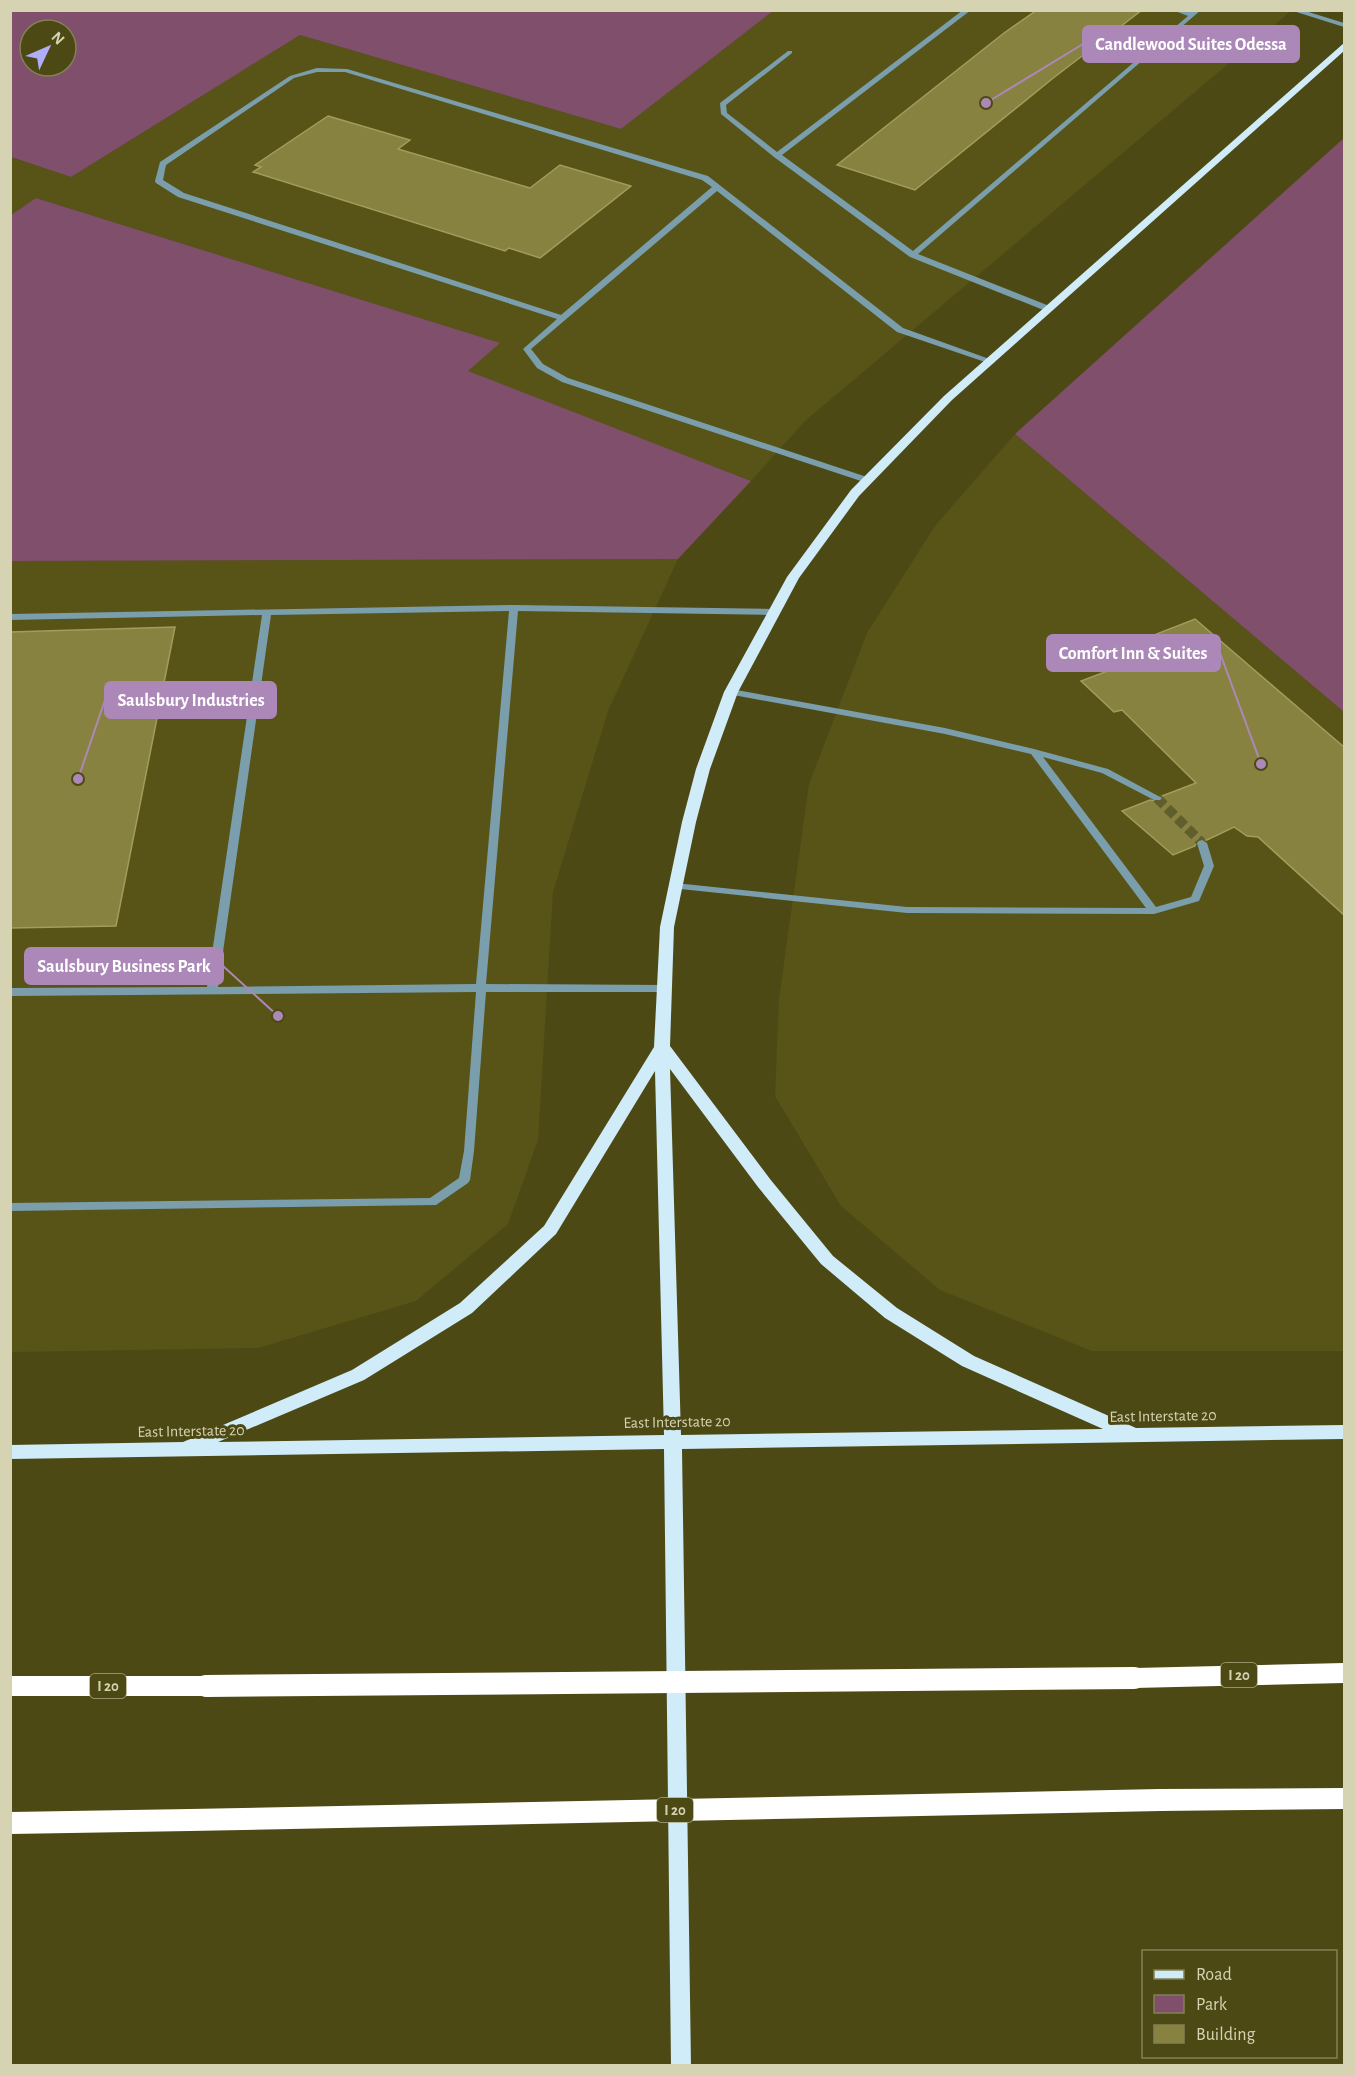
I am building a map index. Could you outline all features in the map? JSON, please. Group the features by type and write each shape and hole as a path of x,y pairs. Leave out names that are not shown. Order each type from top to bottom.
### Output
{"highway":[{"name":"I 20","path":"10,1686 1134,1678 1344,1673"},
{"name":"I 20","path":"10,1823 1160,1800 1344,1799"}],"main road":[{"path":"681,2066 673,1441 662,1047 668,927 675,886 704,769 731,692 793,577 814,546 867,480 925,420 1344,45"},
{"path":"662,1047 764,1183 826,1260 891,1313 968,1361 1136,1435"},
{"path":"182,1449 358,1375 466,1308 550,1230 662,1047"},
{"name":"East Interstate 20","path":"10,1452 1344,1432"}],"lane":[{"path":"777,155 968,10"},
{"path":"1176,10 1196,13"},
{"path":"1293,10 1344,25"},
{"path":"913,255 1196,13"},
{"path":"790,52 722,104 724,114 913,255 1049,309"},
{"path":"562,318 181,195 159,182 163,164 292,77 317,70 345,70 705,178 900,330 991,361"},
{"path":"717,187 527,349 540,366 565,380 867,480"},
{"path":"10,617 514,608 775,612"},
{"path":"10,1207 432,1202 464,1180 469,1151 514,608"},
{"path":"212,990 267,613"},
{"path":"731,692 945,731 1034,752 1105,771 1157,798"},
{"path":"1034,752 1154,911"},
{"path":"675,886 907,910 1154,911 1195,899 1209,866 1202,843"},
{"path":"10,992 481,988 665,989"}],"shaded area":[{"path":"773,11 1291,11 805,421 751,481 467,371 499,343 36,198 11,215 10,157 71,177 300,35 621,129"},
{"path":"1015,434 1344,712 1344,1351 1092,1351 940,1290 841,1206 775,1096 779,999 809,784 867,633 935,526"},
{"path":"678,559 608,711 553,892 538,1140 508,1224 416,1301 258,1348 11,1352 10,561"}],"green space":[{"path":"11,10 773,10 621,129 300,35 71,177 11,157"},
{"path":"1344,138 1344,712 1015,434"},
{"path":"36,198 500,343 468,371 751,481 678,559 11,561 11,215"}],"building":[{"path":"1037,10 1142,10 1052,79 915,190 837,165 1004,33"},
{"path":"328,116 410,140 398,149 530,188 560,165 631,186 540,258 509,248 505,251 253,172 261,167 255,165"},
{"path":"1195,619 1344,747 1344,915 1258,837 1247,836 1234,827 1207,840 1198,839 1195,846 1173,855 1122,811 1150,800 1160,802 1164,800 1162,796 1196,783 1122,710 1114,712 1081,681 1105,672 1090,660"},
{"path":"175,627 116,926 10,928 10,632"}],"tunnel":[{"path":"1157,798 1202,843"}],"place":[{"name":"Candlewood Suites Odessa","path":"986,103"},
{"name":"Comfort Inn & Suites","path":"1261,764"},
{"name":"Saulsbury Industries","path":"78,779"},
{"name":"Saulsbury Business Park","path":"278,1016"}]}
